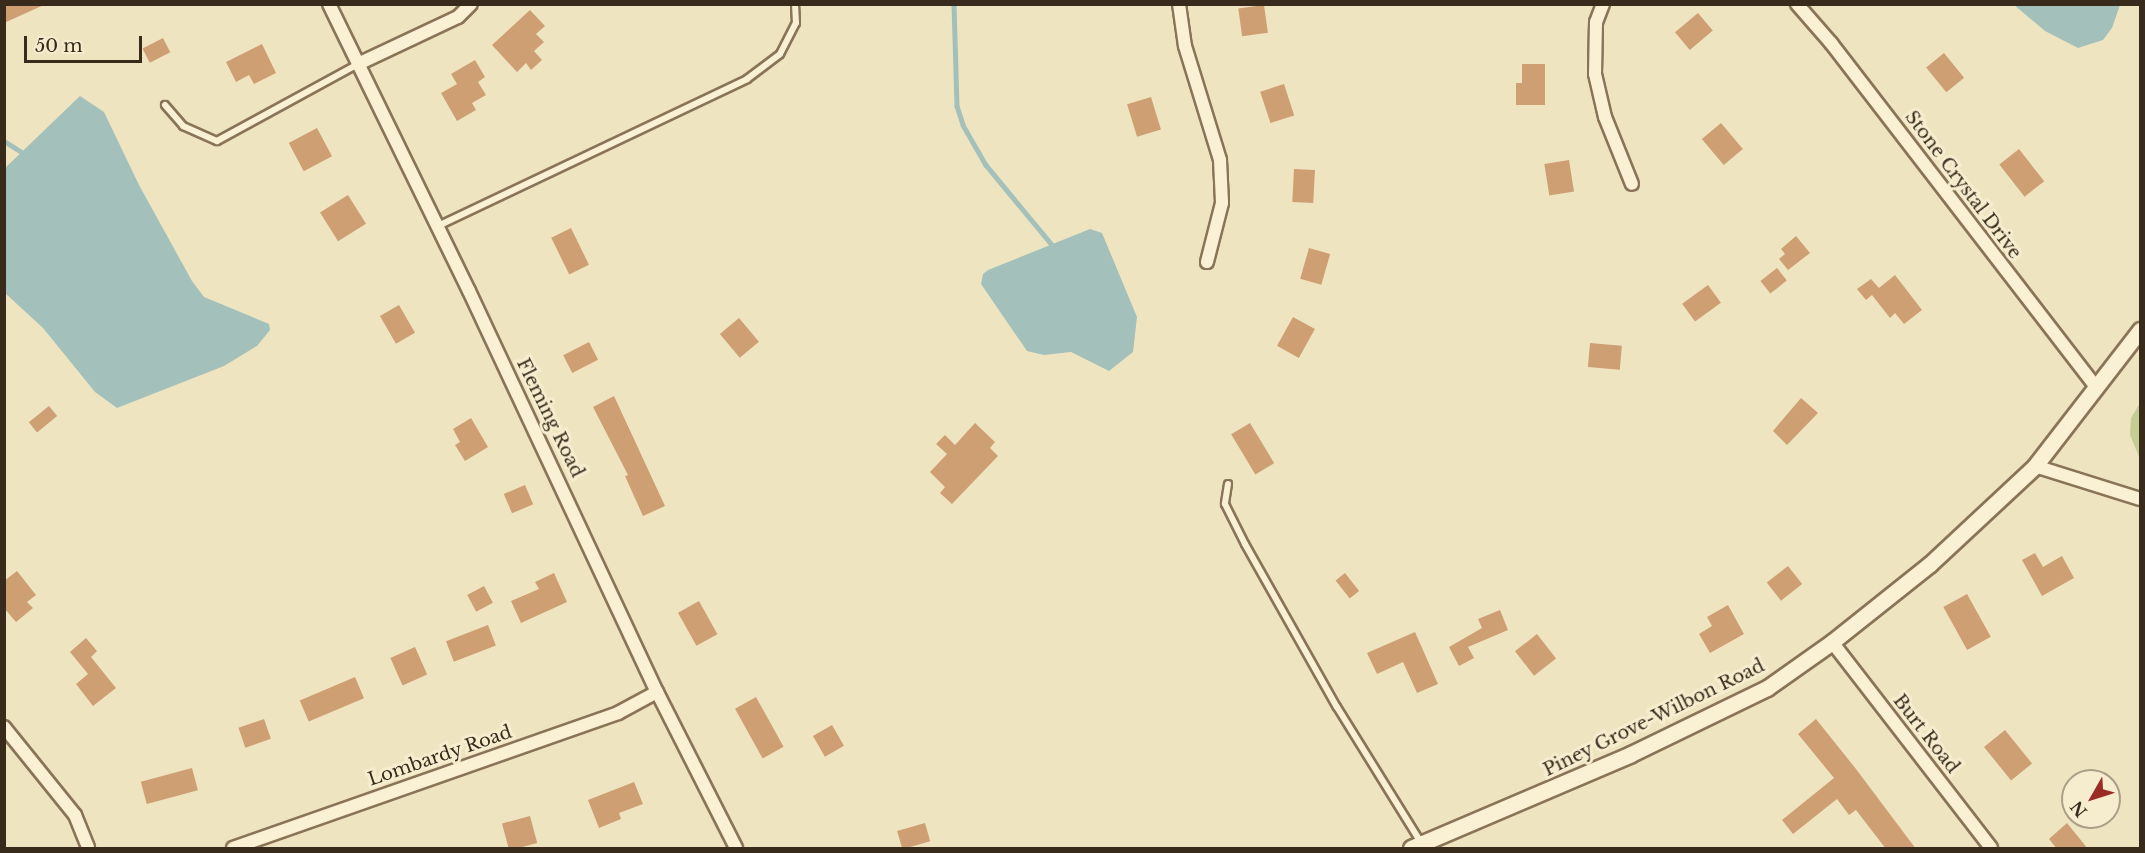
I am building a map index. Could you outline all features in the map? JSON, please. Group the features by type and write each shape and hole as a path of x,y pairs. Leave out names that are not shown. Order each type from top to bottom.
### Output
{"street":[{"name":"Fleming Road","path":"329,4 438,226 657,692 736,849"},
{"path":"358,64 458,17 471,4"},
{"path":"1179,4 1185,46 1220,160 1222,203 1208,262"},
{"path":"1603,4 1596,22 1595,74 1605,117 1632,184"},
{"name":"Stone Crystal Drive","path":"1797,4 1831,42 2097,389"},
{"name":"Piney Grove-Wilbon Road","path":"1417,846 1630,754 1767,688 1832,642 1930,564 2036,466 2140,330"},
{"path":"2036,466 2140,499"},
{"name":"Burt Road","path":"1832,642 1991,849"},
{"name":"Lombardy Road","path":"233,849 618,712 657,692"},
{"path":"4,727 75,814 88,849"}],"lane":[{"path":"438,226 747,79 780,54 796,23 795,4"},
{"path":"165,105 183,126 217,141 358,64"},
{"path":"1228,484 1225,504 1245,544 1417,846"}],"green space":[{"path":"2140,403 2140,459 2130,435 2131,418"}],"water":[{"path":"2014,5 2120,5 2112,28 2103,40 2078,48 2045,31"},
{"path":"80,96 104,112 139,185 192,281 204,297 269,324 270,330 257,346 224,366 117,408 95,392 43,328 5,293 5,168"},
{"path":"1090,229 1102,233 1137,317 1133,352 1109,371 1071,352 1044,355 1027,351 981,284 983,274 988,270"}],"building":[{"path":"4,4 46,4 4,23"},
{"path":"1264,5 1268,33 1242,36 1238,9"},
{"path":"530,10 545,26 536,34 544,42 534,51 542,60 531,70 526,63 517,72 492,45"},
{"path":"1698,13 1713,31 1690,50 1675,32"},
{"path":"163,38 170,52 150,63 143,48"},
{"path":"262,44 276,73 254,84 249,75 236,82 226,62"},
{"path":"1944,53 1964,78 1946,92 1926,67"},
{"path":"475,60 485,77 478,82 486,95 472,103 476,110 457,121 441,93 457,84 451,74"},
{"path":"1522,64 1545,64 1545,105 1516,105 1516,83 1522,83"},
{"path":"1284,84 1294,115 1270,123 1260,92"},
{"path":"1151,97 1161,130 1137,137 1127,104"},
{"path":"1721,123 1743,149 1724,165 1702,139"},
{"path":"317,128 332,156 304,171 289,143"},
{"path":"2019,149 2044,181 2025,197 1999,164"},
{"path":"1569,160 1574,192 1549,196 1544,164"},
{"path":"1294,169 1315,170 1313,203 1292,202"},
{"path":"348,195 366,224 338,241 320,212"},
{"path":"571,228 589,265 569,274 551,238"},
{"path":"1796,236 1810,253 1788,270 1779,259 1785,254 1781,249"},
{"path":"1309,248 1330,254 1321,285 1300,279"},
{"path":"1777,268 1787,281 1770,294 1760,281"},
{"path":"1895,275 1922,310 1904,324 1895,313 1890,318 1872,295 1866,300 1857,289 1871,279 1879,288"},
{"path":"1708,285 1721,303 1695,322 1682,304"},
{"path":"399,305 415,333 396,344 380,316"},
{"path":"1293,317 1315,329 1299,358 1277,346"},
{"path":"739,318 759,342 740,358 720,334"},
{"path":"589,342 598,360 572,373 563,355"},
{"path":"1590,343 1622,346 1620,370 1588,367"},
{"path":"614,396 665,506 643,516 625,476 628,475 593,407"},
{"path":"1801,398 1818,413 1787,445 1773,431"},
{"path":"49,406 57,416 37,432 29,422"},
{"path":"471,418 488,447 465,461 455,445 460,442 453,429"},
{"path":"975,423 995,442 990,448 998,456 952,504 940,493 945,487 930,472 947,454 936,444 945,435 955,445"},
{"path":"1250,423 1274,463 1255,475 1231,434"},
{"path":"525,485 533,504 512,513 504,494"},
{"path":"2035,553 2043,567 2062,556 2074,578 2042,596 2022,560"},
{"path":"1788,566 1802,584 1781,601 1767,583"},
{"path":"17,571 36,595 27,602 33,608 16,622 4,608 4,581"},
{"path":"554,573 567,602 521,623 511,601 539,589 535,582"},
{"path":"1345,573 1359,591 1350,599 1336,580"},
{"path":"484,586 493,603 476,612 467,595"},
{"path":"1967,594 1991,637 1967,650 1943,607"},
{"path":"699,601 717,634 696,646 678,613"},
{"path":"1728,605 1744,634 1710,653 1699,634 1712,626 1707,617"},
{"path":"1500,610 1508,630 1468,647 1474,658 1459,666 1449,647 1482,628 1478,619"},
{"path":"488,625 496,646 454,662 446,641"},
{"path":"1415,632 1438,684 1417,693 1403,662 1377,674 1367,653"},
{"path":"1537,634 1556,658 1534,676 1515,651"},
{"path":"86,638 97,651 91,657 116,688 93,706 76,684 88,674 70,652"},
{"path":"415,647 427,674 403,685 390,658"},
{"path":"355,677 364,698 309,722 300,700"},
{"path":"756,697 784,747 763,758 735,709"},
{"path":"264,719 271,739 245,748 238,728"},
{"path":"1816,719 1916,849 1886,849 1856,810 1849,815 1837,799 1793,834 1782,820 1834,778 1798,734"},
{"path":"832,725 844,746 825,757 813,736"},
{"path":"2005,730 2032,763 2011,780 1984,747"},
{"path":"192,768 198,790 147,804 141,782"},
{"path":"634,782 643,804 619,813 621,819 599,828 588,800"},
{"path":"530,816 537,843 509,848 502,824"},
{"path":"925,823 930,841 902,848 897,831"},
{"path":"2061,828 2072,829 2088,849 2057,849 2049,839"}],"waterway":[{"path":"954,4 957,106 963,125 986,165 1053,246"},
{"path":"4,141 26,155"}]}
